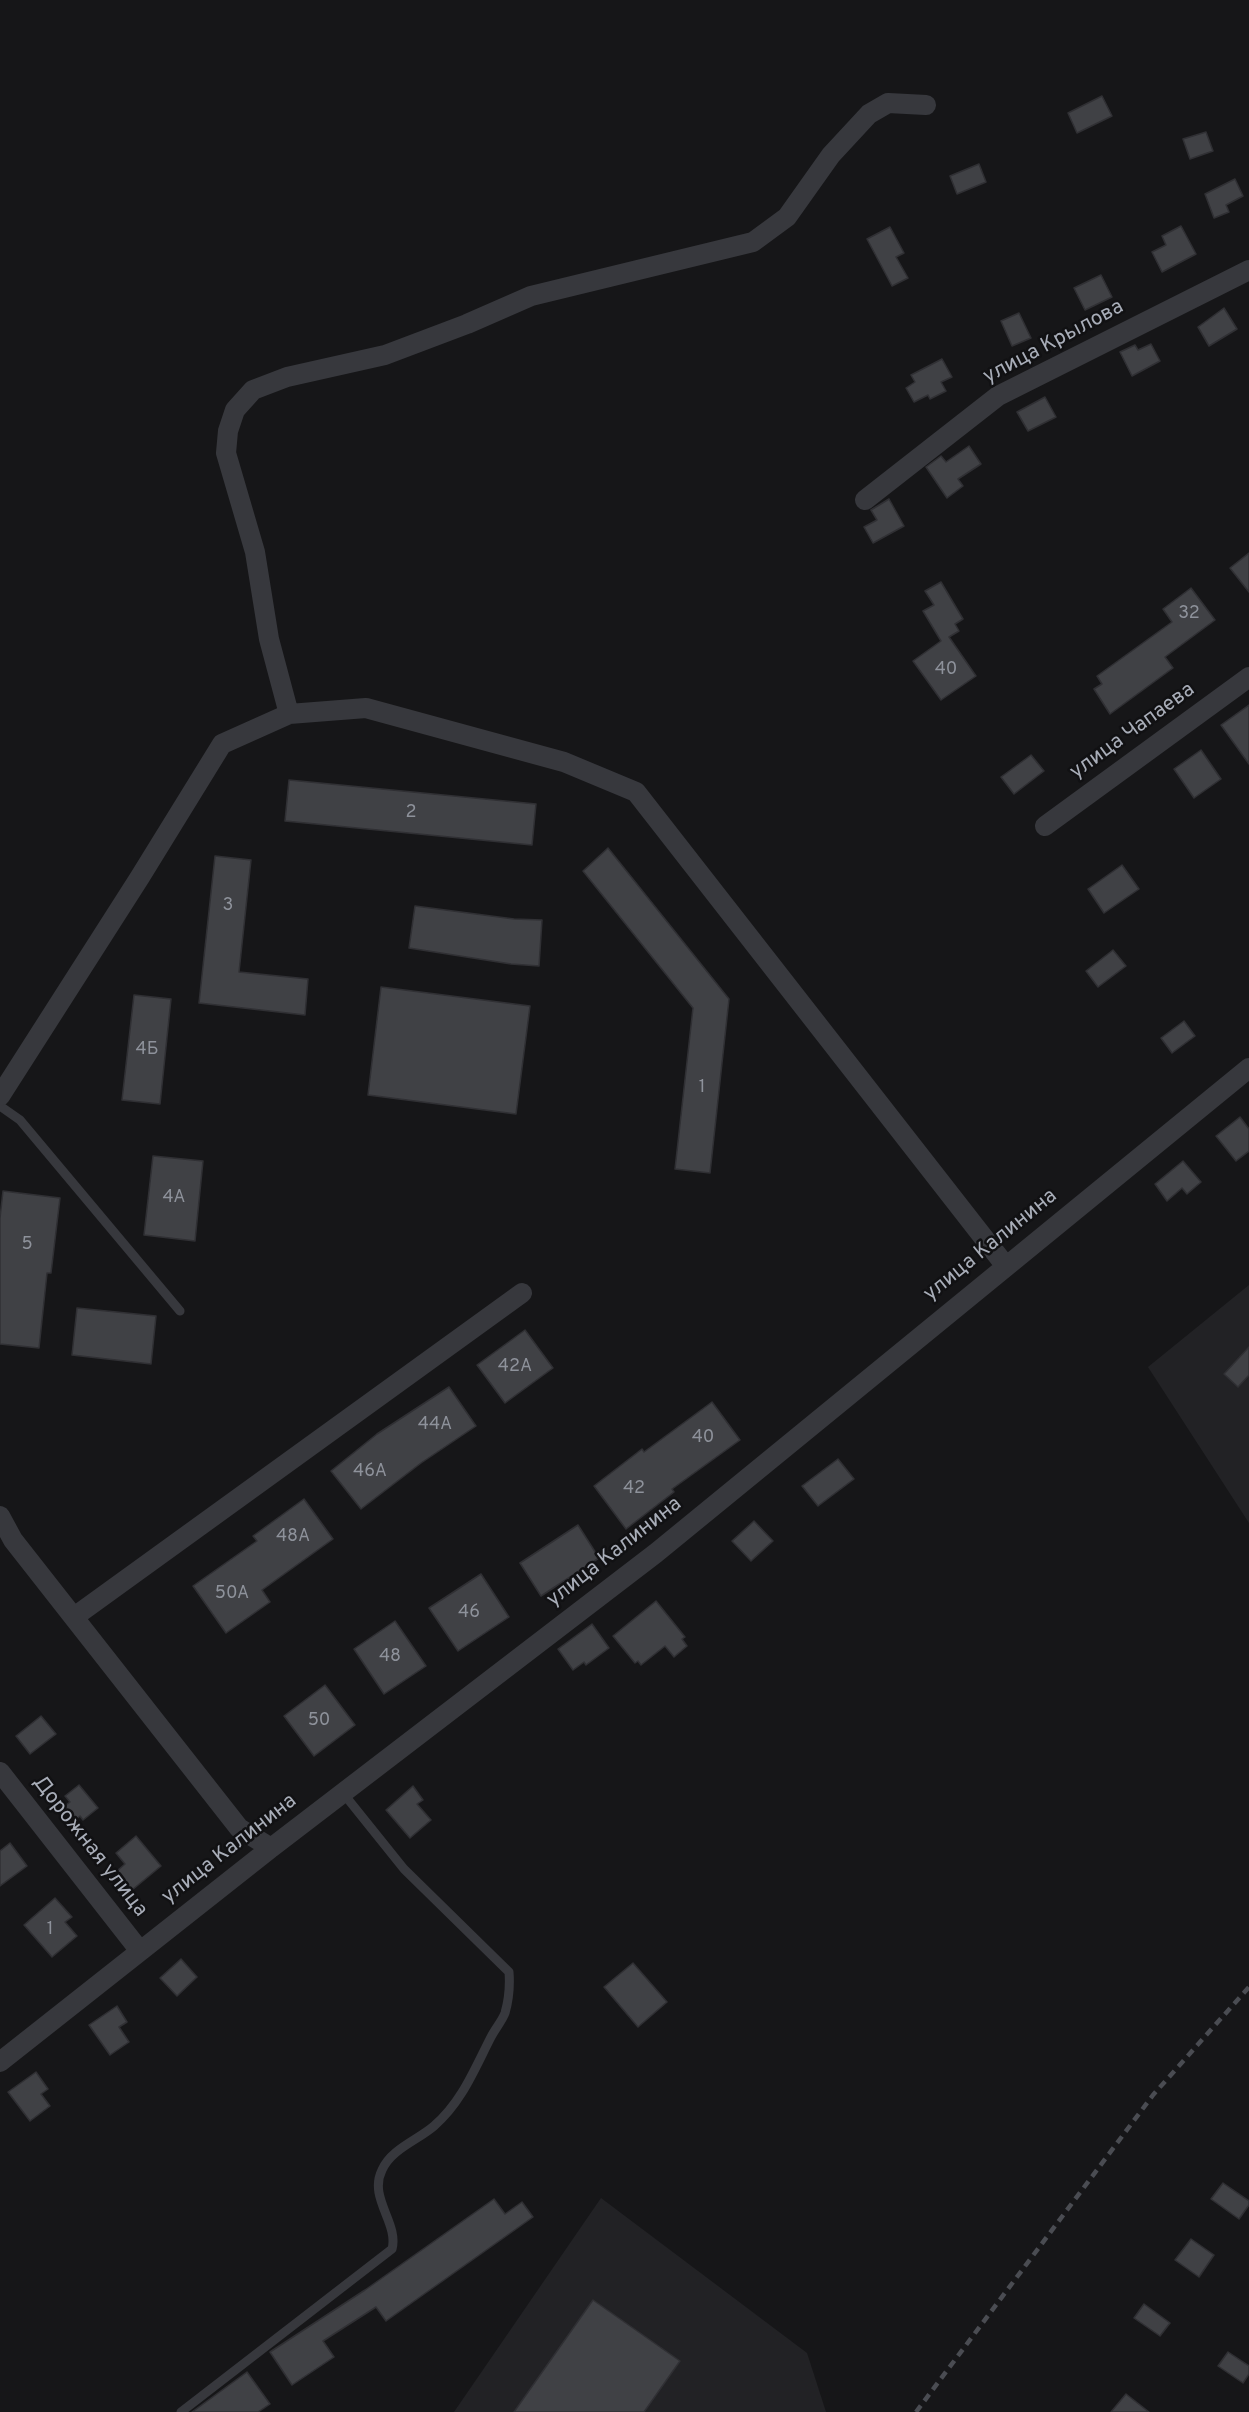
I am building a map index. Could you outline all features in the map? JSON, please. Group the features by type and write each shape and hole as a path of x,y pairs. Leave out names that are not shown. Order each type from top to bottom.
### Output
{"street":[{"path":"289,714 269,639 255,552 226,453 228,431 235,410 253,390 287,377 384,355 467,324 531,296 753,242 787,218 831,154 869,114 888,103 926,105"},
{"name":"улица Крылова","path":"865,500 998,396 1249,270"},
{"name":"улица Чапаева","path":"1045,826 1249,677"},
{"path":"0,1096 140,878 222,744 289,714 366,708 564,762 636,792 1005,1265"},
{"name":"улица Калинина","path":"0,2062 271,1848 656,1553 1005,1265 1249,1068"},
{"path":"74,1617 522,1293"},
{"path":"0,1516 14,1540 238,1828 271,1848"},
{"name":"Дорожная улица","path":"0,1772 140,1951"}],"lane":[{"path":"0,1106 20,1120 180,1311"},
{"path":"181,2412 392,2249 395,2237 381,2206 380,2174 385,2163 434,2126 455,2104 504,2014 510,1985 509,1972 404,1869 343,1793"}],"shaded area":[{"path":"1249,1285 1249,1523 1148,1367"},
{"path":"601,2198 807,2353 826,2412 454,2412"}],"building":[{"path":"1102,96 1112,116 1077,133 1068,113"},
{"path":"1206,132 1213,151 1190,159 1183,139"},
{"path":"979,164 986,182 957,194 950,176"},
{"path":"1235,179 1243,196 1226,205 1229,212 1214,218 1205,194"},
{"path":"1181,226 1196,254 1162,272 1152,252 1166,245 1162,236"},
{"path":"890,227 904,253 896,257 908,278 892,286 867,239"},
{"path":"1101,275 1112,297 1085,310 1074,288"},
{"path":"1224,308 1237,329 1209,346 1198,327"},
{"path":"1019,313 1031,338 1012,346 1001,321"},
{"path":"1151,344 1160,361 1132,376 1120,352 1135,345 1138,350"},
{"path":"942,359 952,377 941,382 946,391 930,399 928,395 914,402 906,388 915,382 911,375"},
{"path":"1045,397 1056,417 1028,431 1017,412"},
{"path":"969,446 981,464 958,479 963,486 947,498 926,467 941,456 946,462"},
{"path":"889,499 904,526 873,543 864,527 877,520 871,510"},
{"path":"1249,553 1249,592 1230,568"},
{"path":"941,582 963,619 955,624 959,631 949,637 976,676 941,700 913,661 941,641 923,611 934,605 925,591"},
{"path":"1191,588 1215,620 1165,657 1173,668 1110,714 1094,689 1102,684 1097,676 1172,622 1163,609"},
{"path":"1249,705 1249,764 1221,725"},
{"path":"1201,750 1221,779 1194,798 1174,769"},
{"path":"1031,755 1044,771 1014,794 1001,777"},
{"path":"289,780 536,804 532,845 285,821"},
{"path":"608,848 729,999 710,1173 675,1169 693,1008 583,871"},
{"path":"215,856 251,860 239,972 308,979 305,1015 199,1003"},
{"path":"1122,865 1139,889 1104,913 1088,889"},
{"path":"415,906 514,919 542,920 539,966 511,964 409,948"},
{"path":"1113,950 1126,966 1098,987 1086,971"},
{"path":"381,987 530,1006 516,1114 368,1095"},
{"path":"134,995 171,999 160,1104 122,1100"},
{"path":"1184,1021 1195,1036 1172,1053 1161,1038"},
{"path":"1240,1117 1249,1129 1249,1151 1236,1161 1216,1136"},
{"path":"153,1156 203,1161 195,1241 144,1235"},
{"path":"1183,1161 1201,1182 1187,1194 1182,1188 1167,1201 1155,1184"},
{"path":"3,1191 60,1198 51,1273 47,1273 39,1348 0,1344 0,1218"},
{"path":"77,1308 156,1316 151,1364 72,1355"},
{"path":"525,1330 553,1368 505,1403 477,1365"},
{"path":"1249,1347 1249,1375 1238,1387 1224,1374"},
{"path":"449,1387 476,1426 421,1463 361,1509 331,1471 377,1434"},
{"path":"712,1402 740,1440 672,1489 674,1492 626,1529 594,1486 642,1449 644,1452"},
{"path":"838,1459 854,1479 818,1506 802,1486"},
{"path":"304,1499 333,1539 262,1590 270,1602 226,1633 193,1586 257,1541 253,1536"},
{"path":"754,1521 773,1541 751,1561 732,1541"},
{"path":"578,1525 599,1558 541,1596 520,1563"},
{"path":"481,1574 509,1617 458,1651 429,1608"},
{"path":"656,1601 685,1637 682,1639 687,1646 674,1657 665,1646 641,1665 638,1661 635,1663 613,1636"},
{"path":"395,1621 426,1666 384,1694 354,1649"},
{"path":"592,1624 609,1648 586,1665 584,1662 573,1670 558,1649"},
{"path":"325,1685 355,1725 314,1756 284,1716"},
{"path":"41,1716 56,1734 30,1754 16,1736"},
{"path":"79,1785 98,1808 83,1820 80,1816 74,1821 63,1807 70,1802 65,1796"},
{"path":"413,1786 423,1800 417,1804 431,1820 410,1838 386,1810"},
{"path":"136,1836 161,1866 132,1890 117,1871 125,1864 116,1853"},
{"path":"10,1843 27,1866 0,1886 0,1851"},
{"path":"55,1898 72,1917 65,1922 77,1936 52,1957 24,1925"},
{"path":"181,1959 197,1977 177,1996 160,1978"},
{"path":"633,1963 667,2002 638,2027 604,1987"},
{"path":"117,2006 127,2022 119,2027 129,2042 110,2055 89,2025"},
{"path":"36,2072 48,2089 41,2094 50,2106 30,2121 8,2092"},
{"path":"1223,2183 1249,2201 1249,2205 1239,2219 1211,2199"},
{"path":"494,2199 505,2214 522,2202 533,2217 386,2321 376,2307 323,2341 334,2357 292,2385 270,2352 365,2290"},
{"path":"1191,2239 1214,2255 1199,2277 1175,2260"},
{"path":"593,2300 680,2361 644,2412 514,2412"},
{"path":"1144,2304 1170,2323 1160,2336 1134,2318"},
{"path":"1228,2352 1249,2366 1249,2374 1243,2383 1218,2366"},
{"path":"247,2372 270,2404 258,2412 192,2412"},
{"path":"1126,2394 1149,2412 1111,2412"}],"railway":[{"path":"916,2412 1153,2095 1249,1987"}]}
